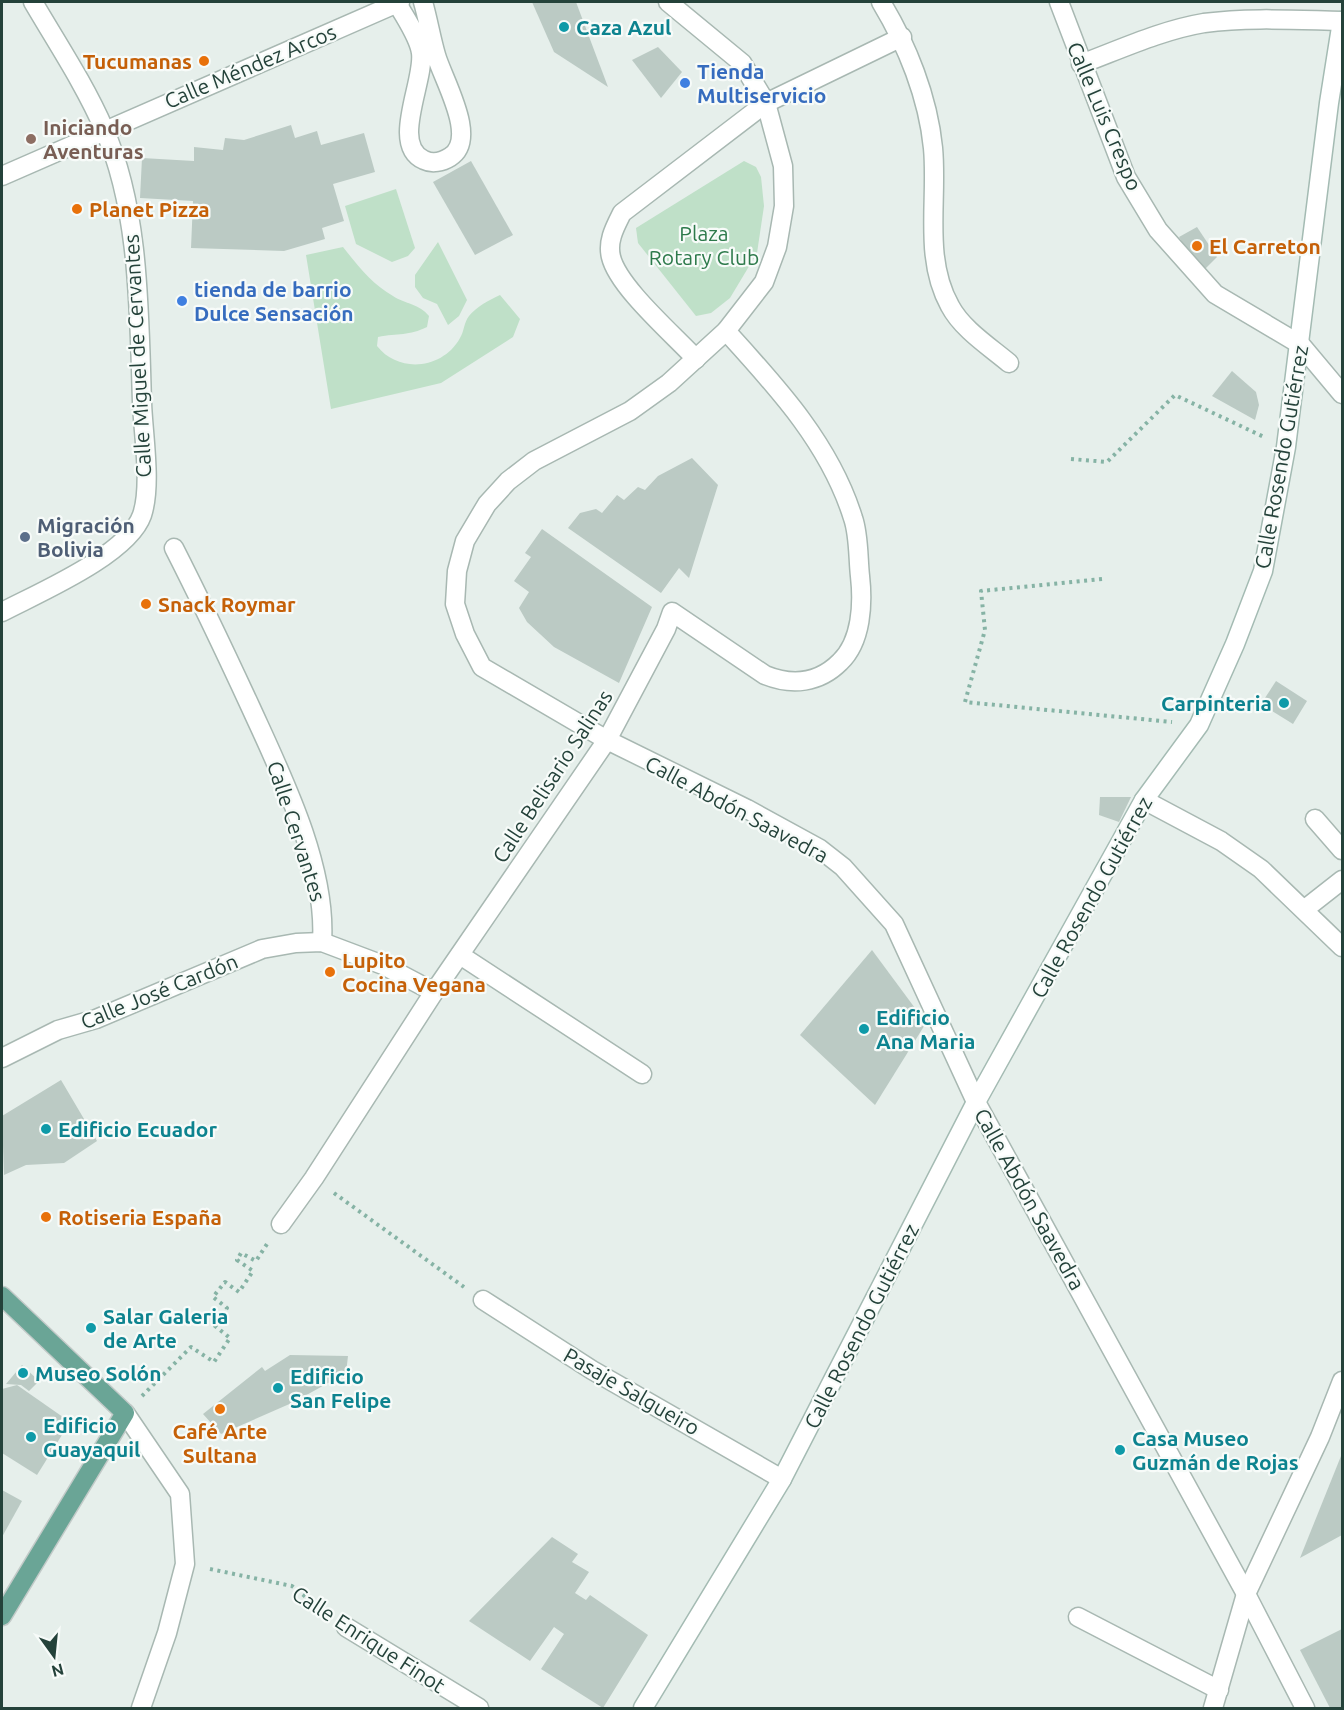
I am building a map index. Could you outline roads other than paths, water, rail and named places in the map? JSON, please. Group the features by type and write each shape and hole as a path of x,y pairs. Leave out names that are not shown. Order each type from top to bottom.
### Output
{"main road":[{"path":"2,1296 125,1413 2,1616"}],"street":[{"name":"Calle Miguel de Cervantes","path":"2,612 97,562 131,531 142,516 145,485 139,308 131,235 118,172 104,129 33,2"},
{"name":"Calle Méndez Arcos","path":"2,176 104,129 399,2"},
{"path":"399,2 421,51 422,66 411,111 409,145 415,156 428,162 443,162 454,155 461,141 458,113 436,57 423,2"},
{"name":"Calle Abdón Saavedra","path":"668,2 742,63 766,103 783,166 784,207 777,247 764,282 726,331 669,383 630,411 534,461 508,481 487,504 465,541 457,571 455,604 465,634 482,666 607,740 747,808 820,849 843,867 894,924 976,1102 1246,1594 1305,1708"},
{"path":"881,2 902,37 920,92 933,146 933,246 940,283 951,308 979,338 1009,363"},
{"name":"Calle Luis Crespo","path":"1059,2 1126,177 1158,230 1215,294 1301,345 1342,394"},
{"path":"1081,64 1130,45 1202,24 1238,20 1342,21"},
{"name":"Calle Rosendo Gutiérrez","path":"643,1708 782,1479 976,1102 1144,800 1199,725 1235,644 1263,571 1286,447 1301,345 1329,103 1342,21"},
{"path":"696,359 622,281 611,256 611,235 622,213 766,103 902,37"},
{"name":"Calle Belisario Salinas","path":"281,1224 314,1178 434,992 607,740 666,628 672,612 765,675 780,681 803,682 828,672 841,662 854,637 863,599 854,520 840,483 818,443 780,392 726,331"},
{"name":"Calle Cervantes","path":"174,548 287,786 318,885 324,915 322,942"},
{"path":"1144,800 1221,841 1261,869 1342,947"},
{"path":"1315,819 1342,850"},
{"path":"1305,909 1342,880"},
{"path":"322,942 382,965 434,992"},
{"name":"Calle José Cardón","path":"2,1058 58,1030 96,1019 262,949 322,942"},
{"path":"460,955 642,1074"},
{"name":"Pasaje Salgueiro","path":"483,1300 592,1370 782,1479"},
{"path":"1213,1708 1246,1594 1320,1437 1342,1381"},
{"path":"125,1413 180,1494 185,1564 167,1633 141,1708"},
{"path":"1078,1617 1220,1690"},
{"name":"Calle Enrique Finot","path":"346,1627 478,1708"}],"place":[{"name":"Caza Azul","path":"564,27"},
{"name":"Tucumanas","path":"204,61"},
{"name":"Tienda Multiservicio","path":"685,83"},
{"name":"Iniciando Aventuras","path":"31,139"},
{"name":"Planet Pizza","path":"77,209"},
{"name":"El Carreton","path":"1197,246"},
{"name":"tienda de barrio Dulce Sensación","path":"182,301"},
{"name":"Migración Bolivia","path":"25,537"},
{"name":"Snack Roymar","path":"146,604"},
{"name":"Carpinteria","path":"1284,703"},
{"name":"Lupito Cocina Vegana","path":"330,972"},
{"name":"Edificio Ana Maria","path":"864,1029"},
{"name":"Edificio Ecuador","path":"46,1129"},
{"name":"Rotiseria España","path":"46,1217"},
{"name":"Salar Galeria de Arte","path":"91,1328"},
{"name":"Museo Solón","path":"23,1373"},
{"name":"Edificio San Felipe","path":"278,1388"},
{"name":"Café Arte Sultana","path":"220,1409"},
{"name":"Edificio Guayaquil","path":"31,1437"},
{"name":"Casa Museo Guzmán de Rojas","path":"1120,1450"}],"park label":[{"name":"Plaza Rotary Club","path":"704,245"}]}
